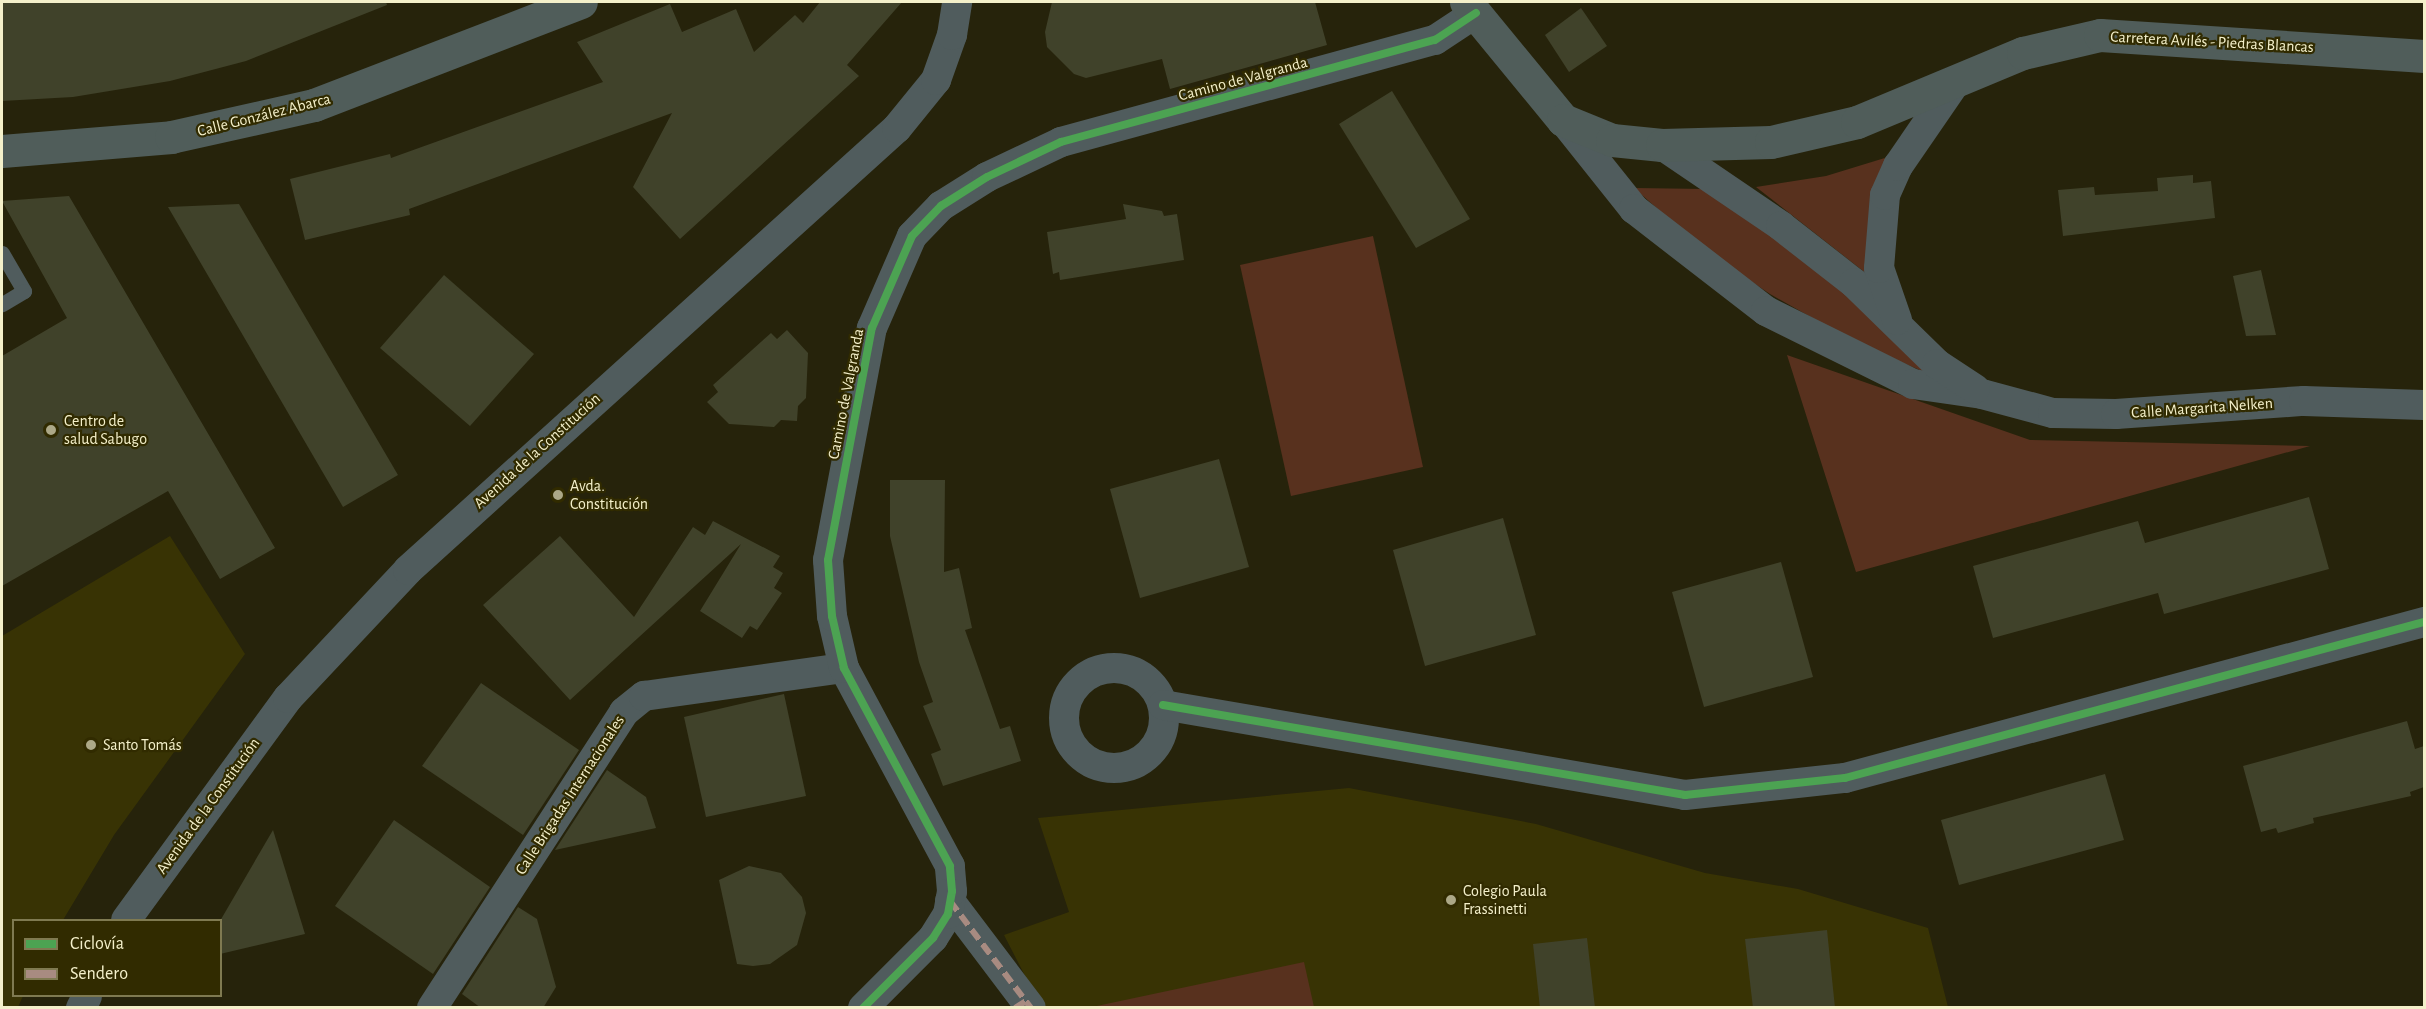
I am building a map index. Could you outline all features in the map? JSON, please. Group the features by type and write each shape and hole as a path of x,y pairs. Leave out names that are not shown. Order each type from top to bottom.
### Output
{"street":[{"name":"Calle González Abarca","path":"2,151 171,137 314,105 581,2"},
{"name":"Avenida de la Constitución","path":"127,919 288,698 408,570 897,128 936,80 952,35 957,2"},
{"name":"Carretera Avilés - Piedras Blancas","path":"1471,8 1563,120 1612,140 1662,145 1771,142 1857,122 2023,53 2100,35 2424,56"},
{"name":"Camino de Valgranda","path":"863,1008 933,938 950,901 950,866 844,668 832,616 828,560 872,328 912,236 941,206 978,183 1061,142 1435,40 1471,8"},
{"path":"1899,326 1879,268 1885,195 1898,166 1957,81"},
{"path":"1563,120 1634,209 1766,311 1913,384 1982,394"},
{"path":"1662,145 1781,226 1854,283 1937,364 1982,394"},
{"name":"Calle Margarita Nelken","path":"1982,394 2054,413 2116,414 2304,401 2424,405"},
{"path":"1163,705 1685,795 1845,778 2424,622"},
{"name":"Calle Brigadas Internacionales","path":"432,1008 624,712 644,696 844,668"},
{"path":"950,901 1024,1005"}],"lane":[{"path":"2,253 24,291 2,304"}],"shaded area":[{"path":"1888,157 1872,278 1756,187 1826,176"},
{"path":"1634,188 1706,189 1796,247 1938,378 1855,342 1770,294 1704,250"},
{"path":"1373,236 1423,467 1291,496 1240,265"},
{"path":"1787,355 2030,440 2310,446 1856,572"},
{"name":"Santo Tomás","path":"170,536 245,654 114,835 64,919 12,919 12,997 23,997 18,1007 2,1007 2,636"},
{"name":"Colegio Paula Frassinetti","path":"1349,788 1536,824 1705,873 1798,889 1928,928 1948,1007 1041,1007 1004,935 1069,912 1038,818"},
{"path":"1304,962 1314,1007 1092,1007"}],"building":[{"path":"2,2 386,2 387,5 246,61 170,81 73,97 2,101"},
{"path":"820,2 902,2 847,65 859,76 680,239 633,187 672,113 409,209 410,215 305,240 290,179 390,154 391,158 603,82 577,42 670,4 682,32 736,9 754,52 795,15 803,23"},
{"path":"1052,2 1315,2 1327,45 1170,89 1162,59 1086,78 1074,74 1047,47 1045,32"},
{"path":"1581,8 1607,46 1569,72 1545,35"},
{"path":"1392,91 1470,219 1416,248 1339,124"},
{"path":"2193,175 2193,183 2211,181 2215,218 2063,236 2058,190 2094,187 2095,195 2158,191 2157,178"},
{"path":"69,196 275,548 220,579 168,491 2,586 2,356 67,318 2,201"},
{"path":"239,204 398,475 343,507 168,207"},
{"path":"1123,204 1162,211 1164,216 1177,214 1184,260 1060,280 1059,272 1053,274 1047,232 1126,219"},
{"path":"2261,270 2276,335 2246,336 2233,276"},
{"path":"444,275 534,354 470,426 380,348"},
{"path":"787,330 808,353 806,398 798,406 797,421 781,420 774,427 729,424 707,402 718,392 713,385 771,333 777,339"},
{"path":"1219,459 1249,567 1140,598 1110,489"},
{"path":"890,480 945,480 944,572 959,568 972,628 965,630 1000,729 1010,726 1021,761 943,786 931,754 941,750 923,706 933,702 919,662 890,536"},
{"path":"2309,497 2329,569 2164,614 2158,593 1993,638 1973,566 2138,521 2145,543"},
{"path":"1503,518 1536,635 1425,666 1393,550"},
{"path":"713,521 780,556 773,567 783,573 774,588 782,593 757,630 750,626 742,638 700,611 741,544 570,700 483,605 560,536 634,617 693,527 705,535"},
{"path":"1781,562 1813,677 1704,707 1672,592"},
{"path":"481,683 579,750 523,835 422,766"},
{"path":"784,694 806,796 706,817 684,717"},
{"path":"2407,721 2415,749 2424,746 2424,787 2410,792 2411,796 2313,818 2314,823 2278,833 2276,828 2261,832 2243,766"},
{"path":"607,770 646,797 656,828 555,850"},
{"path":"2105,774 2124,840 1959,885 1941,820"},
{"path":"394,820 490,887 433,974 335,906"},
{"path":"273,830 305,934 222,954 221,919"},
{"path":"749,866 781,873 802,897 806,913 797,945 770,964 753,966 737,964 719,880"},
{"path":"518,907 537,919 556,987 543,1008 481,1008 462,994"},
{"path":"1827,930 1835,1008 1753,1008 1745,939"},
{"path":"1587,938 1595,1008 1540,1008 1533,944"}],"marked path":[{"path":"950,901 1031,1008"},
{"path":"1015,1008 1026,1001"}],"cycle path":[{"path":"863,1008 933,938 948,914 952,891 950,866 844,668 832,616 828,560 872,328 912,236 941,206 987,177 1061,142 1435,40 1476,13"},
{"path":"1163,705 1685,795 1845,778 2424,622"}],"place":[{"name":"Centro de salud Sabugo","path":"51,430"},
{"name":"Avda. Constitución","path":"558,495"},
{"name":"Santo Tomás","path":"91,745"},
{"name":"Colegio Paula Frassinetti","path":"1451,900"}]}
